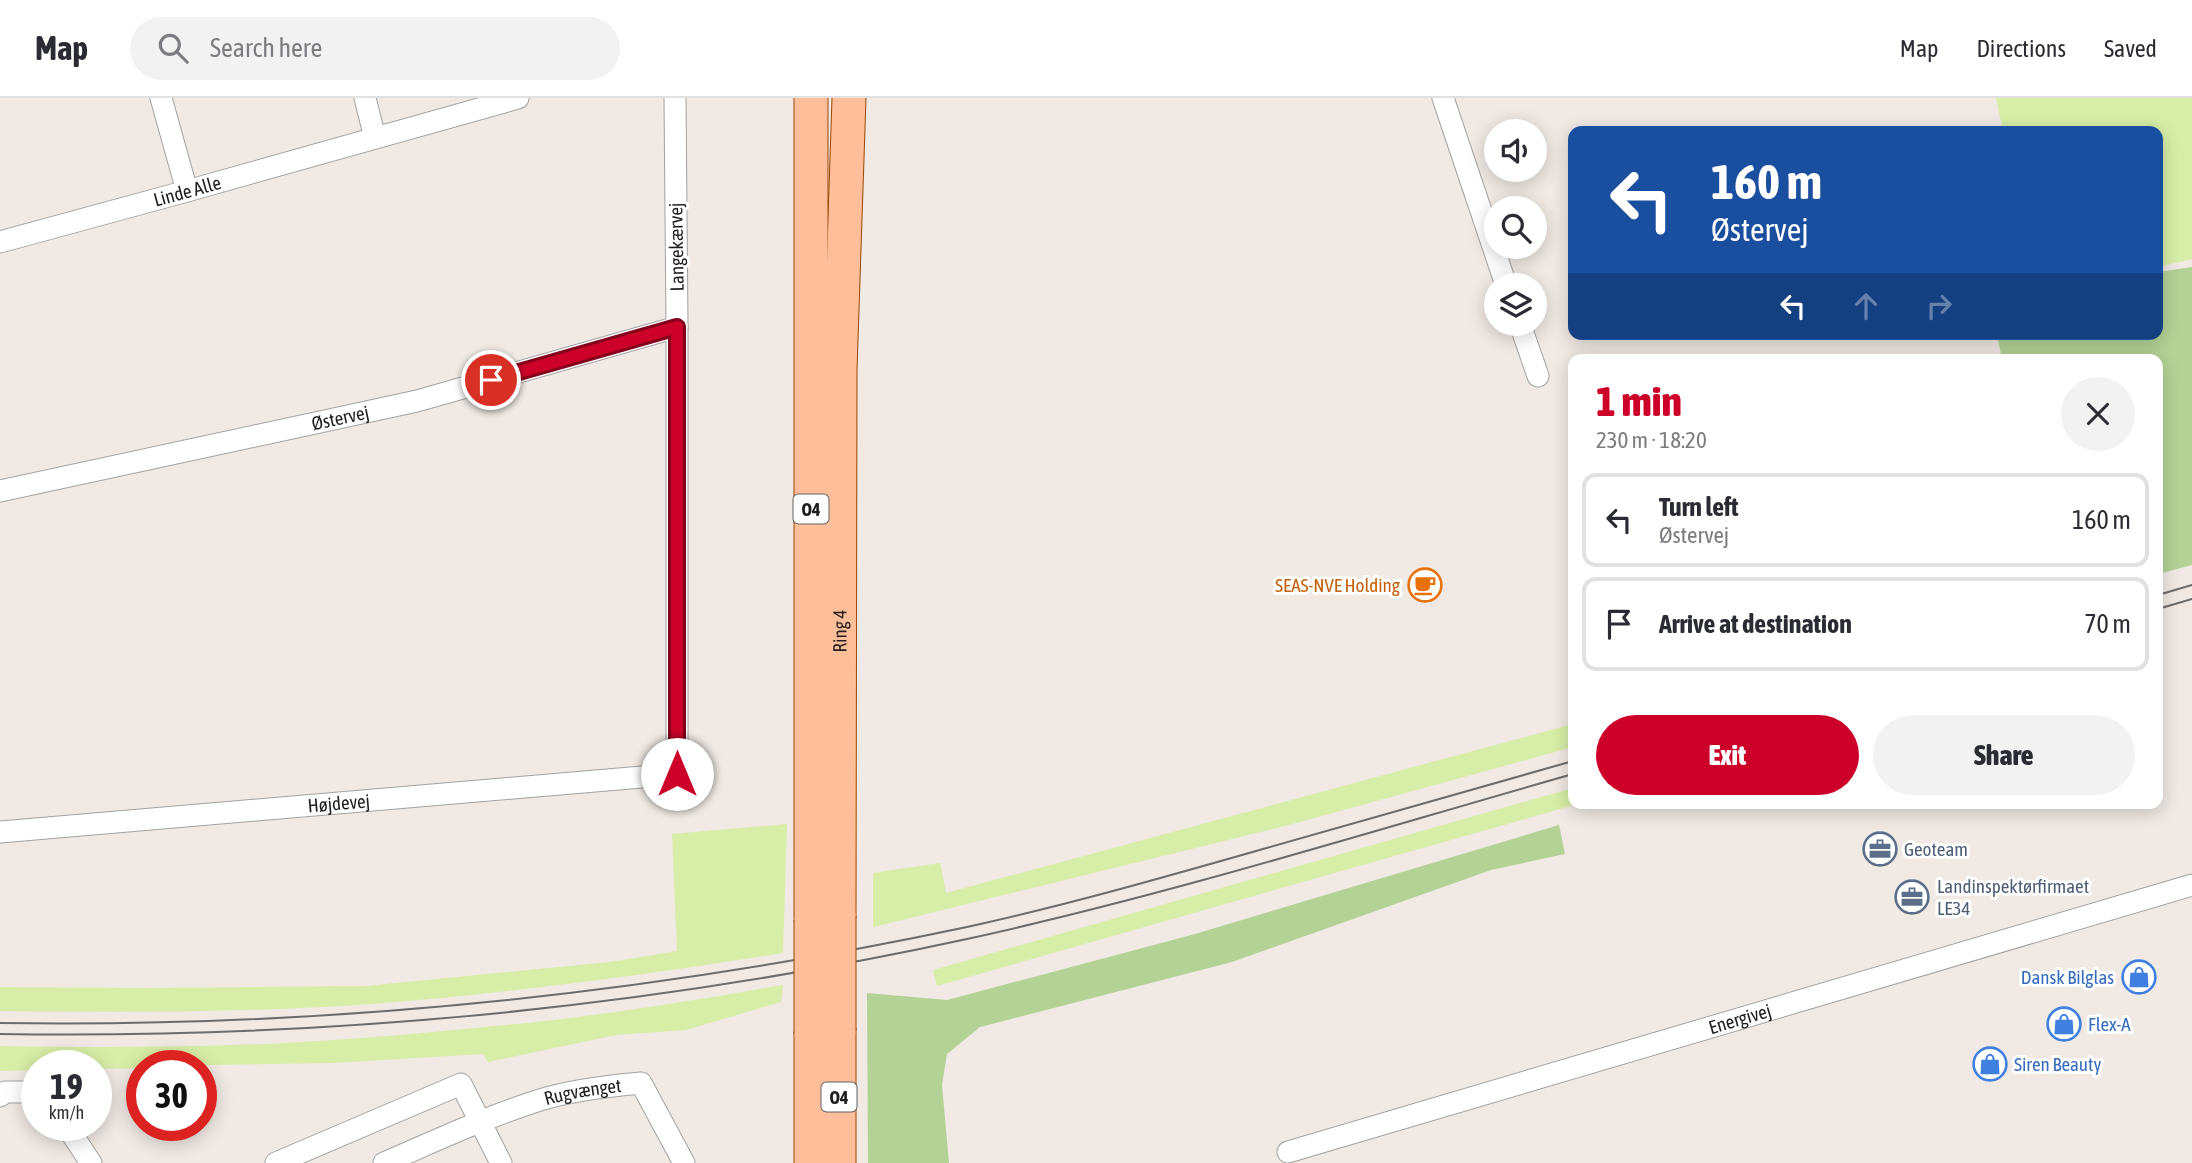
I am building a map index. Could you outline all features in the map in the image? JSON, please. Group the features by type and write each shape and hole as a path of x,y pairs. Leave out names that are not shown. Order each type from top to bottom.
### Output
{"main road":[{"name":"Ring 4","path":"811,98 825,918 825,1032 811,1163"},
{"name":"Ring 4","path":"825,918 849,98"},
{"name":"Ring 4","path":"825,1032 839,1163"}],"street":[{"path":"161,98 187,191"},
{"path":"365,98 375,138"},
{"name":"Linde Alle","path":"0,242 375,138 461,105 518,98"},
{"name":"Langekærvej","path":"674,98 677,774"},
{"path":"1443,98 1502,273"},
{"name":"Østervej","path":"0,491 417,401 677,327"},
{"path":"1524,336 1538,376"},
{"name":"Højdevej","path":"0,832 677,774"},
{"name":"Energivej","path":"1288,1152 2192,885"},
{"name":"Rugvænget","path":"384,1163 480,1122 541,1100 603,1086 641,1083 684,1163"},
{"path":"276,1163 308,1157 461,1084 501,1163"},
{"path":"0,1096 5,1093 21,1092"},
{"path":"77,1141 91,1163"}],"green space":[{"path":"1996,98 2192,98 2192,259 2163,266 2163,126 2002,126"},
{"path":"2192,267 2192,565 2163,573 2163,354 2001,354 1998,340 2163,340 2163,271"},
{"path":"1568,725 1568,748 1289,825 873,927 873,873 940,863 946,893"},
{"path":"1568,789 1568,807 937,986 933,970"},
{"path":"787,824 783,953 578,983 372,1004 140,1012 0,1011 0,987 366,986 610,962 677,951 672,834"},
{"path":"1559,825 1565,854 1491,870 1232,962 980,1027 947,1054 942,1085 949,1163 868,1163 867,993 947,1000 1195,934"},
{"path":"783,985 781,1002 686,1030 616,1035 488,1062 483,1054 333,1063 217,1065 217,1050 126,1050 126,1068 112,1069 112,1050 21,1050 21,1070 0,1071 0,1046 199,1046 367,1038 567,1018"}],"tram line":[{"path":"2163,594 2192,585"},
{"path":"2163,608 2192,599"},
{"path":"0,1023 244,1020 365,1013 606,989 727,971 847,951 1042,909 1568,762"},
{"path":"0,1034 243,1031 365,1024 607,1001 727,984 847,963 1044,921 1272,861 1568,775"}],"place":[{"name":"SEAS-NVE Holding","path":"1425,585"},
{"name":"Geoteam","path":"1880,849"},
{"name":"Landinspektørfirmaet LE34","path":"1912,897"},
{"name":"Dansk Bilglas","path":"2139,977"},
{"name":"Flex-A","path":"2064,1024"},
{"name":"Siren Beauty","path":"1990,1064"}],"route":[{"path":"491,380 677,327 677,774"}]}
